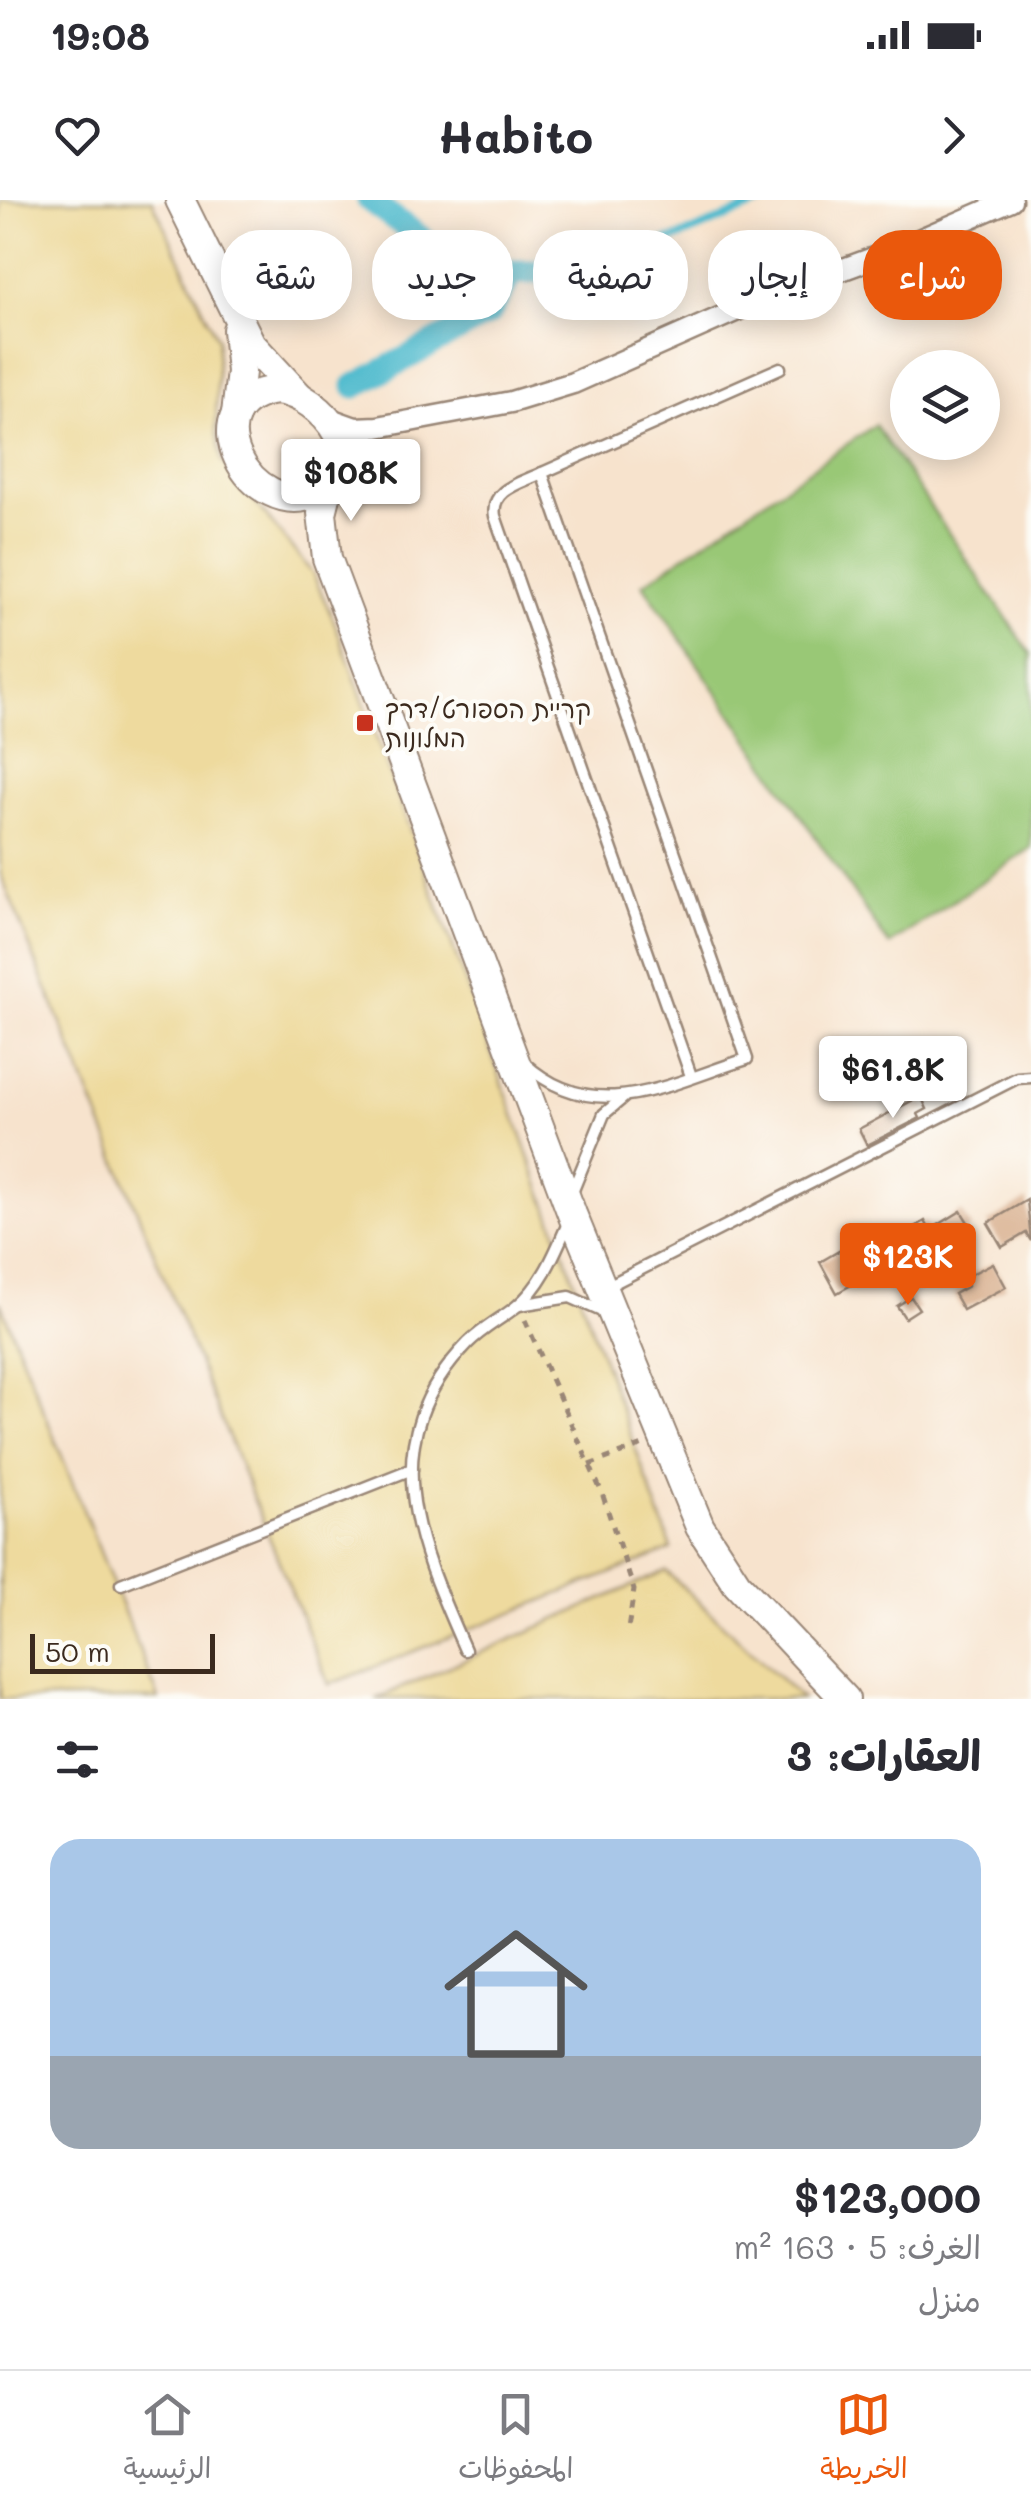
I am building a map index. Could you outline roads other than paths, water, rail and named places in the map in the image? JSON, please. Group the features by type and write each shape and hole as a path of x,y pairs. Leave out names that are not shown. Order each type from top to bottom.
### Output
{"street":[{"path":"180,200 221,286"},
{"path":"238,320 259,356 298,395 330,419 355,428 378,427 511,402 573,383 762,299 898,250 1010,200"},
{"path":"234,320 241,359 232,433 236,454 247,473 298,520 327,558"},
{"path":"236,414 258,394 277,390 298,395"},
{"path":"330,419 342,455"},
{"path":"265,488 297,497 316,494 338,474 342,455 355,438 378,427"},
{"path":"329,485 322,513 327,558 570,1209 710,1546 737,1584 845,1699"}],"lane":[{"path":"691,1076 493,504 498,494 780,368"},
{"path":"465,1650 414,1521 412,1469 426,1408 467,1344 518,1305 540,1280 570,1209 596,1130 611,1105 747,1058 542,474"},
{"path":"510,1048 528,1067 565,1090 598,1100 624,1098"},
{"path":"604,1288 1017,1078 1031,1077"},
{"path":"518,1305 570,1297 618,1319"},
{"path":"122,1584 412,1469"}],"waterway":[{"path":"369,200 447,257 484,272 533,272"},
{"path":"688,233 768,200"},
{"path":"355,386 476,320"}],"place":[{"name":"קריית הספורט/דרך המלונות","path":"365,723"}]}
